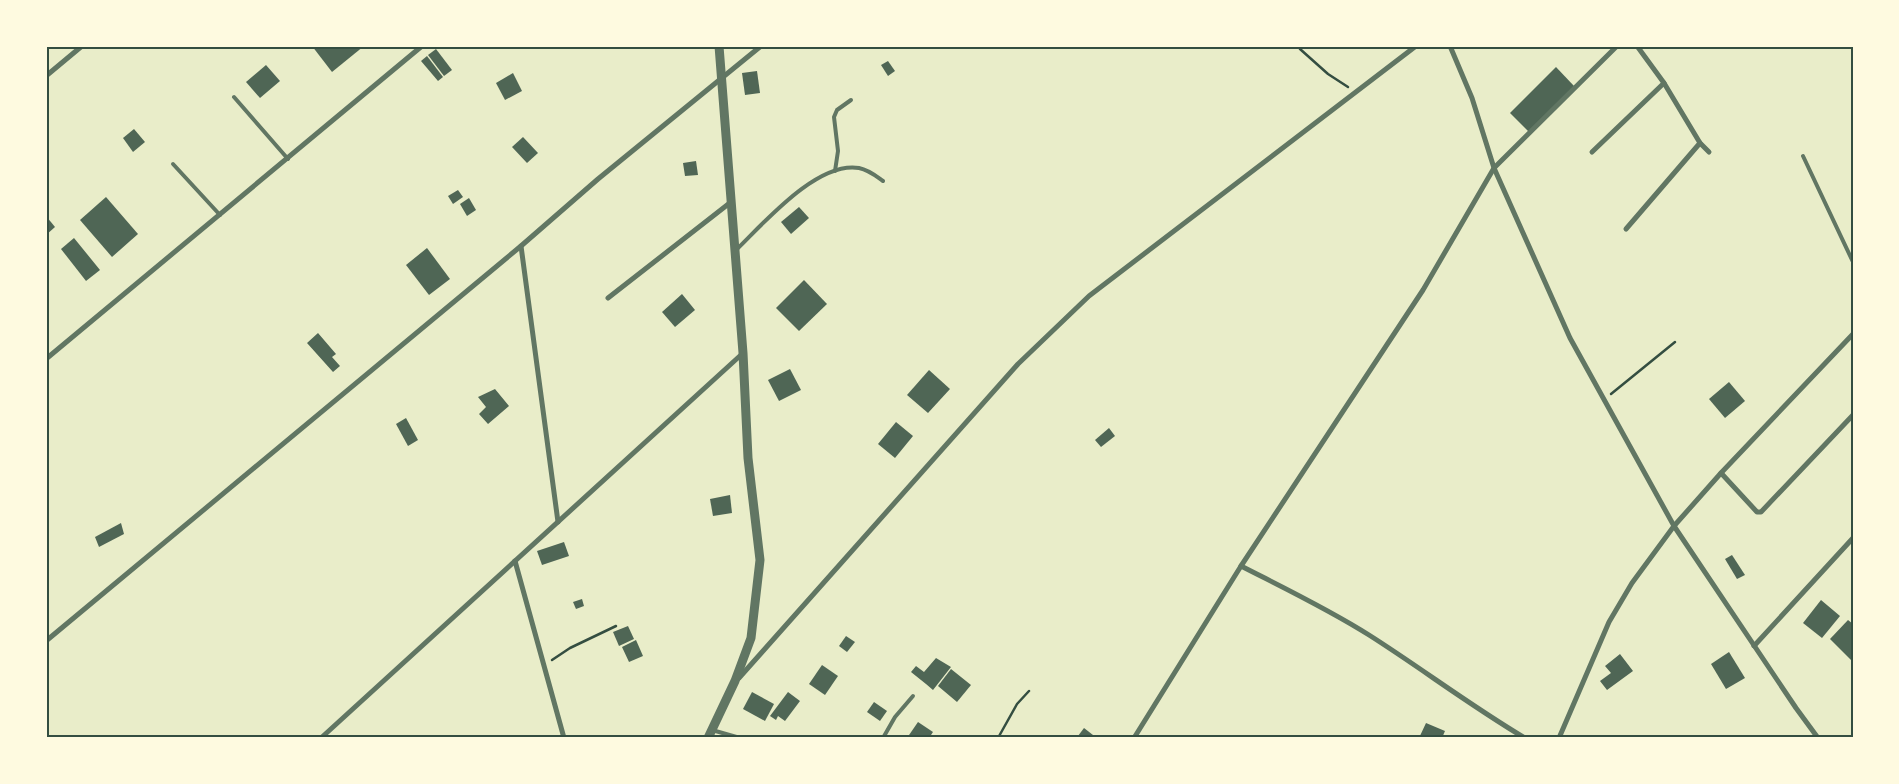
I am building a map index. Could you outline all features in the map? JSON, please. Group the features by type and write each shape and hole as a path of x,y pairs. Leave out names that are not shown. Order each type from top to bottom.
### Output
{"street":[{"path":"46,76 82,46"},
{"path":"46,358 422,46"},
{"path":"710,734 736,682 751,638 760,560 748,458 743,353 719,46"},
{"path":"46,641 521,246 598,179 722,80 761,46"},
{"path":"736,682 1018,364 1089,296 1416,46"},
{"path":"1450,46 1472,98 1494,168 1570,338 1674,526 1818,738"},
{"path":"1134,738 1240,566 1423,290 1494,168 1618,46"},
{"path":"1637,46 1664,83 1700,143 1709,152"},
{"path":"1592,152 1664,83"},
{"path":"1626,229 1700,143"},
{"path":"608,298 731,202"},
{"path":"521,246 558,522"},
{"path":"1560,738 1609,622 1632,583 1674,526 1720,473 1853,334"},
{"path":"321,738 743,353"},
{"path":"1720,473 1757,512 1761,512 1853,415"},
{"path":"1754,646 1853,538"},
{"path":"515,560 564,738"},
{"path":"1240,566 1297,594 1368,634 1489,717 1525,738"}],"lane":[{"path":"234,97 288,159"},
{"path":"835,171 838,151 834,117 837,110 851,100"},
{"path":"1803,156 1853,262"},
{"path":"173,164 220,215"},
{"path":"735,251 796,192 811,182 835,171 853,168 862,168 883,181"},
{"path":"884,738 895,717 913,696"},
{"path":"710,734 740,738"}],"path":[{"path":"1300,50 1328,74 1356,92"},
{"path":"1604,400 1675,342"},
{"path":"544,665 570,648 616,626"},
{"path":"998,738 1017,704 1029,691"}],"building":[{"path":"312,46 364,46 332,72"},
{"path":"436,49 452,70 444,76 428,55"},
{"path":"427,56 443,77 438,81 421,61"},
{"path":"888,61 895,71 888,76 881,65"},
{"path":"266,65 280,81 260,98 246,82"},
{"path":"1556,67 1574,86 1530,133 1510,113"},
{"path":"757,71 760,93 745,95 742,73"},
{"path":"513,73 522,91 505,100 496,83"},
{"path":"134,129 145,142 133,152 123,138"},
{"path":"523,137 538,153 527,163 512,147"},
{"path":"696,161 698,175 685,176 683,163"},
{"path":"458,190 463,197 453,204 448,196"},
{"path":"106,197 138,234 112,257 80,220"},
{"path":"469,198 476,210 467,216 460,204"},
{"path":"799,207 809,218 791,234 781,222"},
{"path":"46,216 55,227 46,235"},
{"path":"74,238 100,270 86,281 61,249"},
{"path":"427,248 450,279 429,295 406,265"},
{"path":"804,280 827,304 799,331 776,308"},
{"path":"682,294 695,310 675,327 662,312"},
{"path":"318,333 336,354 332,357 340,366 333,372 307,343"},
{"path":"790,369 801,390 779,401 768,380"},
{"path":"929,370 950,389 928,413 907,395"},
{"path":"1729,382 1745,401 1725,418 1709,399"},
{"path":"495,389 509,406 488,424 479,414 486,407 478,397"},
{"path":"406,418 418,440 408,446 396,424"},
{"path":"896,422 913,436 895,458 878,444"},
{"path":"1109,428 1115,436 1101,447 1095,440"},
{"path":"730,495 732,513 713,516 710,499"},
{"path":"121,523 124,534 99,547 95,537"},
{"path":"564,542 569,556 542,565 537,551"},
{"path":"1732,555 1745,575 1737,579 1725,559"},
{"path":"582,599 584,606 576,609 573,602"},
{"path":"1821,600 1840,616 1822,638 1803,623"},
{"path":"1848,620 1853,624 1853,658 1851,660 1830,639"},
{"path":"628,626 634,639 619,646 613,632"},
{"path":"846,636 855,642 847,652 839,646"},
{"path":"636,640 643,656 629,662 622,647"},
{"path":"1729,652 1745,678 1726,689 1711,664"},
{"path":"1620,654 1633,671 1607,690 1600,681 1611,673 1605,666"},
{"path":"936,658 951,667 933,690 911,672 916,666 924,672"},
{"path":"822,665 838,676 825,695 809,684"},
{"path":"951,669 971,685 957,702 938,686"},
{"path":"752,692 774,704 765,721 743,709"},
{"path":"788,692 800,701 785,721 778,716 776,720 770,716"},
{"path":"874,702 887,711 880,721 867,712"},
{"path":"918,722 933,732 929,738 907,738"},
{"path":"1426,723 1445,731 1442,738 1419,738"},
{"path":"1084,728 1093,735 1091,738 1078,736"}]}
